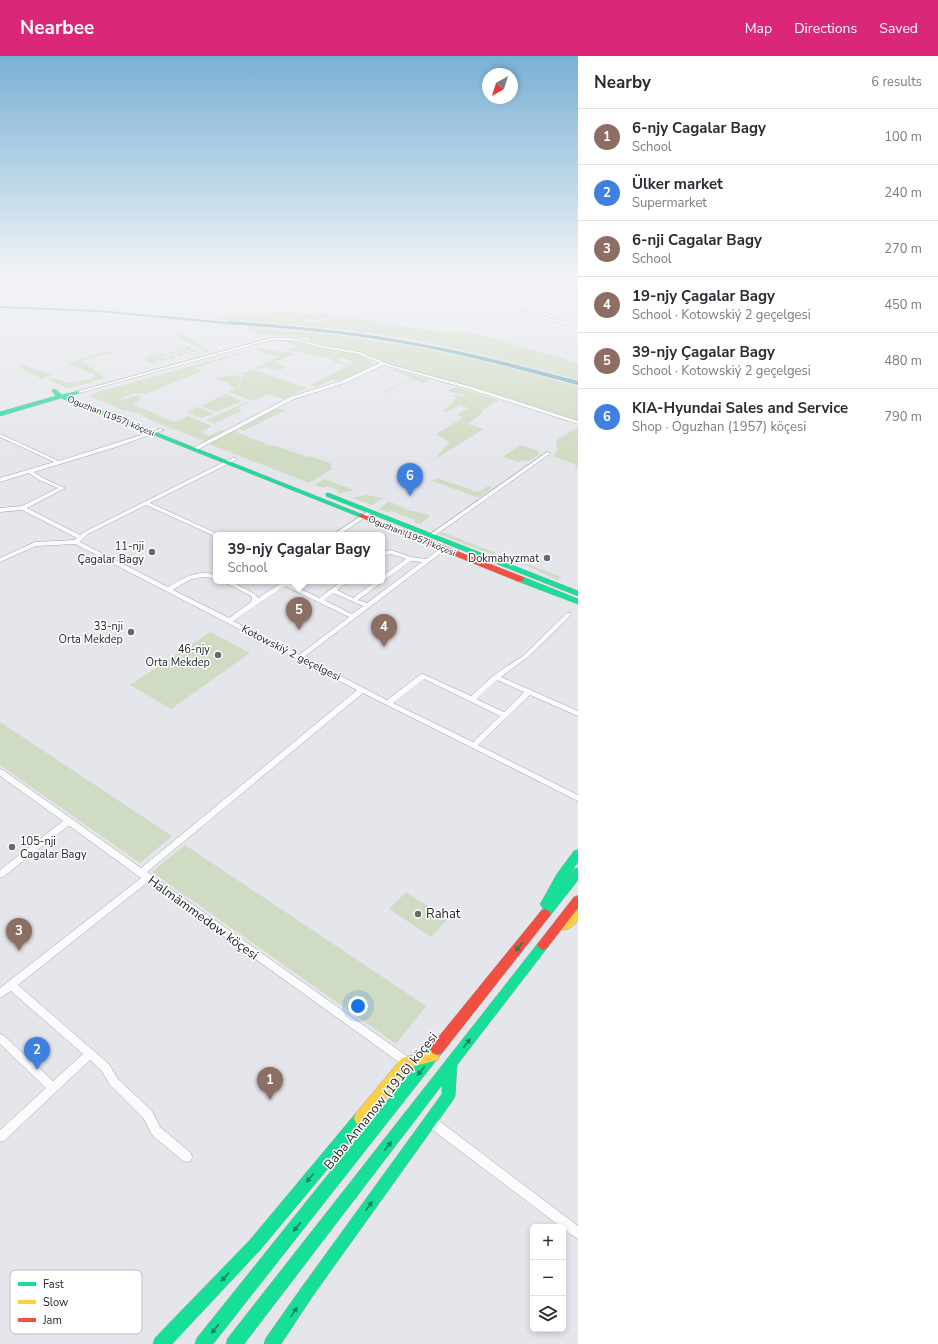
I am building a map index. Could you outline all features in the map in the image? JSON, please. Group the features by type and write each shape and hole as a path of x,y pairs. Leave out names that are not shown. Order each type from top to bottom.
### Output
{"main road":[{"path":"0,412 67,394"},
{"name":"Oguzhan (1957) köçesi","path":"67,394 366,514 443,549 578,602"},
{"name":"Oguzhan (1957) köçesi","path":"366,514 432,536 578,594"},
{"path":"533,929 561,877 578,854"},
{"name":"Baba Annanow (1916) köçesi","path":"203,1344 578,872"},
{"path":"234,1344 578,900"},
{"path":"550,937 578,914"},
{"path":"161,1344 254,1245 407,1062 433,1056"},
{"path":"272,1344 307,1292 448,1096 451,1064"}],"street":[{"path":"67,394 271,339 292,339 353,352 382,364 529,406 578,423"},
{"path":"199,448 292,398 343,382 382,364"},
{"path":"0,480 159,432"},
{"path":"0,436 59,462"},
{"path":"432,536 549,453"},
{"path":"0,560 35,544 78,540 146,503 231,460"},
{"path":"0,510 23,508 62,488 40,479 30,471"},
{"path":"146,503 213,534"},
{"name":"Kotowskiý 2 geçelgesi","path":"23,508 168,590 362,690 578,798"},
{"path":"339,532 366,514"},
{"path":"300,657 443,549"},
{"path":"385,553 391,552 410,558 427,561"},
{"path":"385,577 410,558"},
{"path":"168,590 190,577 206,574 213,576"},
{"path":"232,584 253,595 255,601 250,606"},
{"path":"229,621 283,584"},
{"path":"290,584 353,617"},
{"path":"320,600 342,584"},
{"path":"354,600 376,584"},
{"path":"333,591 368,606"},
{"path":"471,700 496,677 526,656 569,614"},
{"path":"388,702 424,676 504,716"},
{"path":"496,677 578,714"},
{"path":"0,994 144,875 362,690"},
{"path":"473,746 529,692"},
{"name":"Halmämmedow köçesi","path":"0,772 68,822 407,1062"},
{"path":"0,875 68,822"},
{"path":"11,985 105,1067 114,1082 148,1115 156,1131 187,1157"},
{"path":"0,1038 53,1088"},
{"path":"0,1137 90,1054"},
{"path":"430,1121 578,1233"}],"green space":[{"path":"180,338 187,338 210,351 95,381 90,377 94,376 94,374 68,364 102,352 112,352 81,361 106,378 205,352"},
{"path":"309,338 358,338 412,346 482,361 578,386 578,421 536,407 385,364 359,352 326,347 308,341 310,339"},
{"path":"404,338 495,339 578,363 578,380 490,357"},
{"path":"284,341 356,354 369,359 374,364 367,370 354,376 342,380 332,380 316,387 311,385 355,362 341,358 337,361 349,365 347,366 321,356 318,357 306,353 264,347 288,350 295,345"},
{"path":"188,347 197,351 191,353 189,351 192,350 187,350 184,348"},
{"path":"258,348 299,354 294,354 275,363 287,367 273,373 277,370 264,367 259,369 255,368 278,357 254,349"},
{"path":"180,349 191,353 188,354 181,351 180,353 185,355 180,356 172,353 171,355 177,357 171,359 164,356 162,358 168,359 161,361 151,357 152,358 149,360 154,359 157,361 154,363 149,362 144,358 153,355 161,358 162,356 157,355 162,353 169,356 171,354 165,353 171,351 178,354 179,352 174,350"},
{"path":"254,349 233,356 231,355"},
{"path":"228,356 231,357 196,368 202,371 146,394 134,393 120,399 122,400 138,395 140,396 138,398 145,401 140,400 132,404 159,415 158,416 175,422 188,416 212,426 201,432 209,436 221,430 226,432 206,442 150,420 141,414 122,410 89,396 94,393"},
{"path":"21,364 52,375 42,379 20,368 19,366"},
{"path":"384,368 397,370 429,380 415,387 422,383 411,379 404,383 409,385 403,383 384,393 383,392 410,379 411,377"},
{"path":"250,369 301,386 309,387 283,399 268,394 253,401 229,392 240,386 242,377 245,375 240,374"},
{"path":"235,375 241,377 239,386 235,388 228,385 230,384 214,378"},
{"path":"52,378 69,383 90,379 94,382 68,388 48,380"},
{"path":"455,387 498,400 482,409 483,412 468,424 484,429 432,461 449,442 436,434 461,419 462,417 456,415 468,408 460,405 446,412 443,411 457,398 452,396 455,395 463,397 466,395 447,391"},
{"path":"226,394 242,401 217,412 200,406"},
{"path":"249,402 237,408 243,410 215,423 216,425 206,420"},
{"path":"198,407 213,414 201,418 186,412"},
{"path":"272,410 286,410 243,431 239,429"},
{"path":"578,427 578,468 574,467 577,465 552,456 557,453 555,452 558,450 556,445 558,439"},
{"path":"233,431 239,432 238,433 272,446 274,445 307,457 310,456 330,463 330,467 332,469 309,483 209,444"},
{"path":"520,445 537,450 540,454 529,461 522,460 519,462 503,457"},
{"path":"437,478 472,490 471,491 473,492 480,491 488,486 493,487 480,497 476,497 430,480"},
{"path":"325,479 354,490 338,493 338,490 326,486 324,488 314,485"},
{"path":"367,495 384,498 372,505 352,498"},
{"path":"389,501 407,510 428,514 429,517 420,524 415,523 415,520 391,511 390,513 379,509"},
{"path":"442,532 496,553 493,555 439,534"},
{"path":"502,554 561,577 557,580 526,565 498,557"},
{"path":"210,632 250,653 171,709 130,685"},
{"path":"0,722 172,836 140,863 0,765"},
{"path":"185,845 426,1006 396,1044 152,872"},
{"name":"Rahat","path":"406,892 448,919 431,937 389,909"}],"water":[{"path":"369,338 393,339 497,360 578,381 578,385 483,360 412,345"}],"traffic: fast":[{"path":"55,391 58,395 362,516"},
{"path":"0,414 77,392"},
{"path":"328,495 578,594"},
{"path":"520,579 578,602"},
{"path":"546,904 561,877 578,854"},
{"path":"545,914 578,872"},
{"path":"234,1344 543,945"},
{"path":"203,1344 437,1049"},
{"path":"272,1344 307,1292 448,1096 451,1065"},
{"path":"161,1344 255,1245 361,1118"}],"traffic: slow":[{"path":"564,926 578,914"},
{"path":"361,1118 407,1062 433,1056"}],"traffic: jam":[{"path":"362,516 520,579"},
{"path":"543,945 578,900"},
{"path":"437,1049 545,914"}],"place":[{"name":"KIA-Hyundai Sales and Service","path":"410,496"},
{"name":"11-nji Çagalar Bagy","path":"152,552"},
{"name":"Dokmahyzmat","path":"547,558"},
{"name":"39-njy Çagalar Bagy","path":"299,630"},
{"name":"33-nji Orta Mekdep","path":"131,632"},
{"name":"19-njy Çagalar Bagy","path":"384,647"},
{"name":"46-njy Orta Mekdep","path":"218,655"},
{"name":"105-nji Cagalar Bagy","path":"12,847"},
{"name":"Rahat","path":"418,914"},
{"name":"6-nji Cagalar Bagy","path":"19,951"},
{"name":"Ülker market","path":"37,1070"},
{"name":"6-njy Cagalar Bagy","path":"270,1100"}]}
